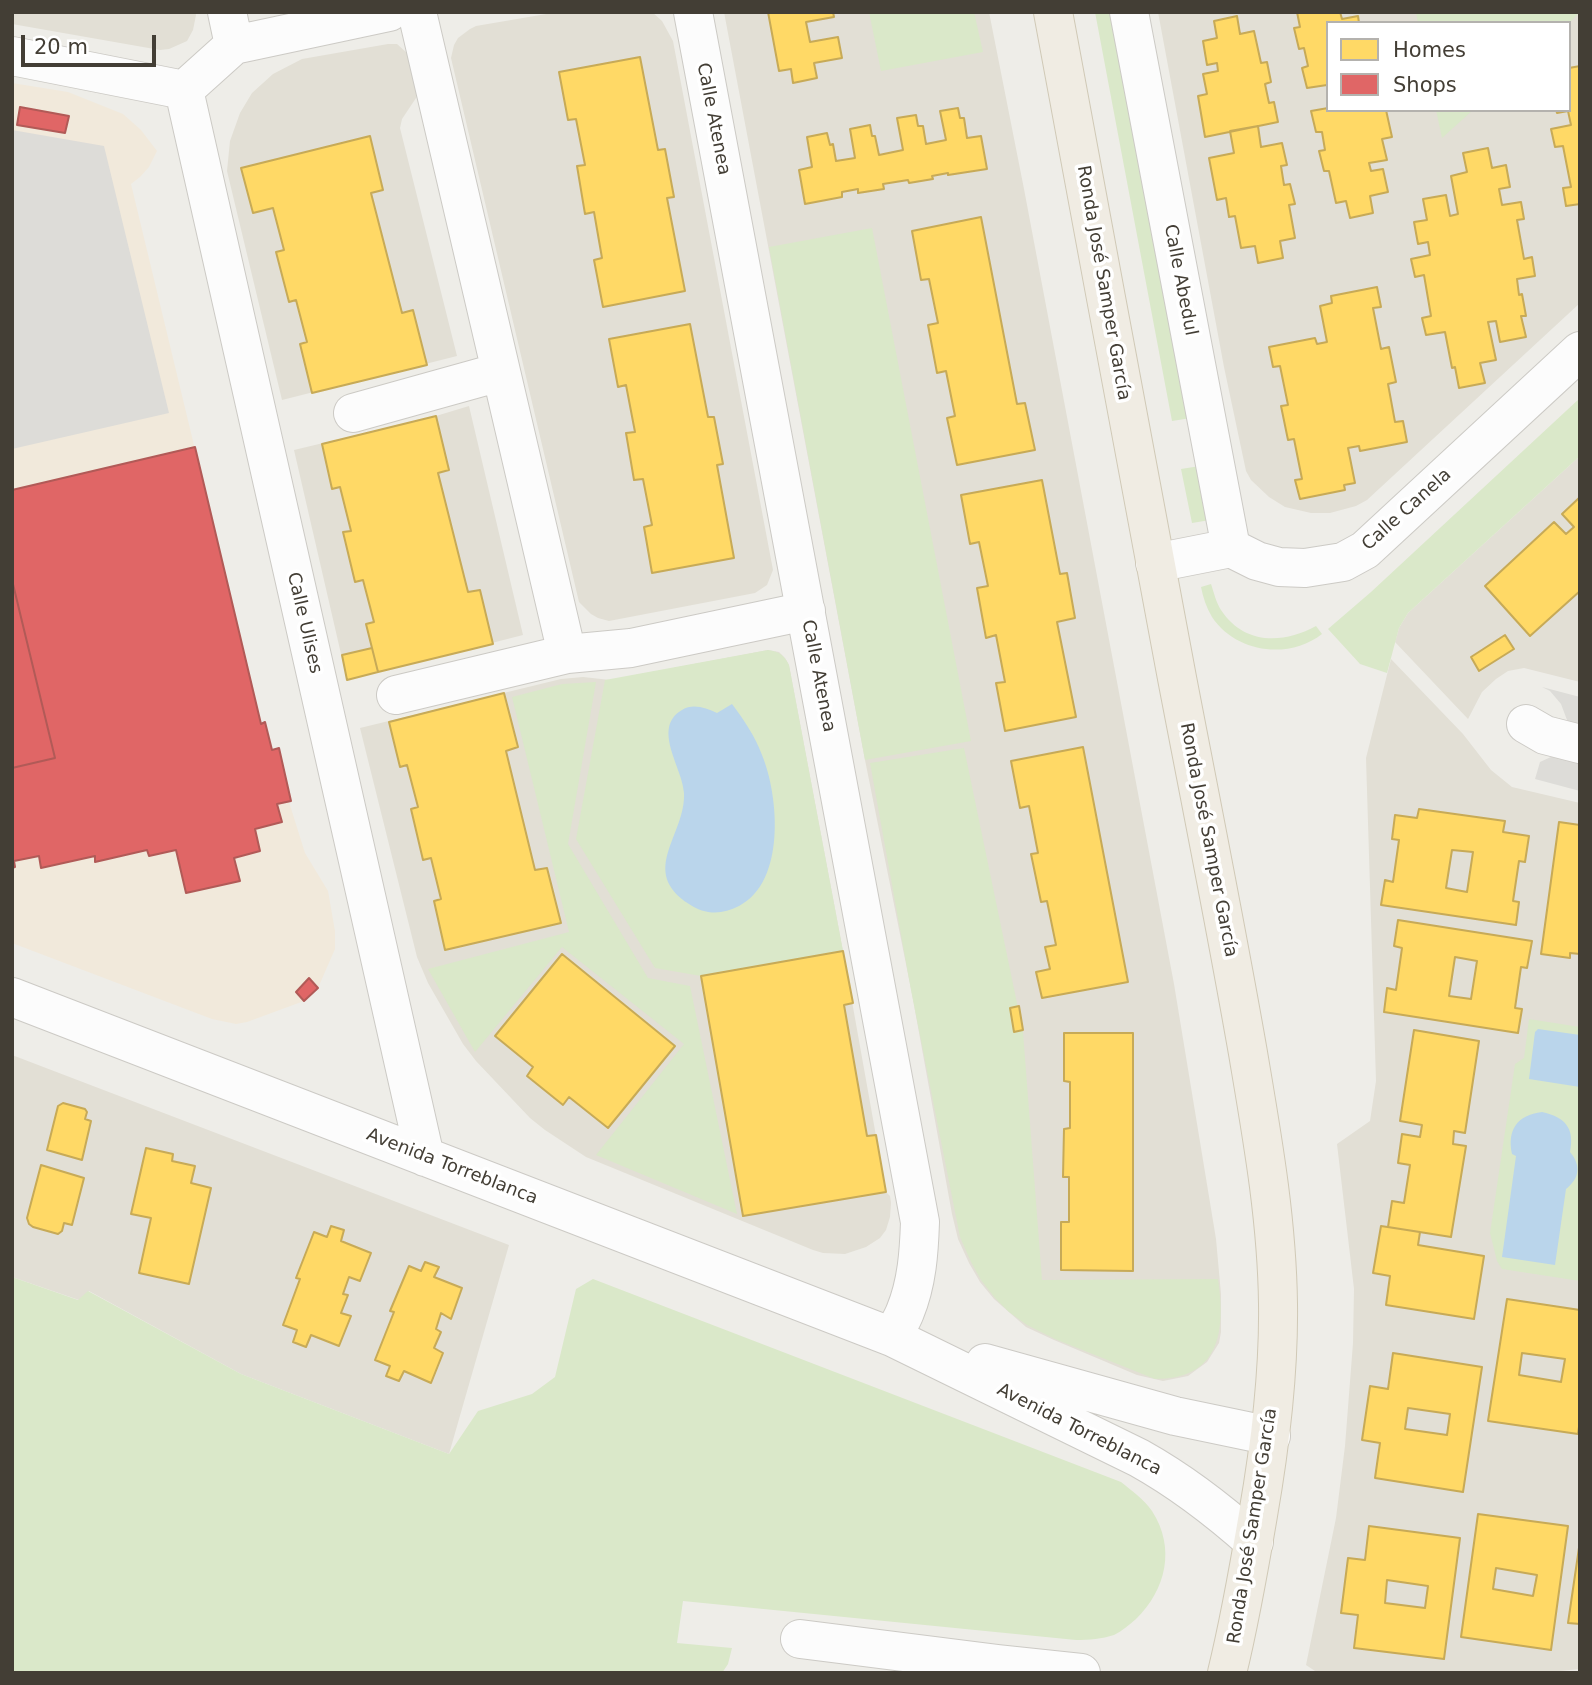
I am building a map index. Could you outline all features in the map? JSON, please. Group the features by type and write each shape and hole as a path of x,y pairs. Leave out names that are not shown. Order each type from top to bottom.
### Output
{"main road":[{"name":"Ronda José Samper García","path":"1053,12 1154,563 1240,1010 1264,1145 1275,1228 1278,1306 1271,1436 1239,1624 1227,1673"}],"street":[{"path":"12,56 184,90 231,29 388,12"},
{"path":"417,12 567,654"},
{"name":"Calle Atenea","path":"693,12 920,1222 914,1281 905,1312 892,1337"},
{"name":"Calle Abedul","path":"1129,12 1231,548"},
{"name":"Calle Ulises","path":"184,90 425,1157"},
{"name":"Calle Canela","path":"1231,548 1256,561 1279,567 1305,568 1343,562 1365,550 1580,351"},
{"path":"353,413 500,372"},
{"path":"1154,563 1231,548"},
{"path":"396,695 567,654 631,648 806,611"},
{"path":"1526,724 1545,735 1580,744"},
{"name":"Avenida Torreblanca","path":"12,998 892,1337 1175,1478 1254,1542"},
{"name":"Avenida Torreblanca","path":"892,1337 1186,1418 1271,1436"},
{"path":"800,1639 1002,1668 1081,1673"}],"shaded area":[{"path":"12,12 195,12 196,15 187,41 160,50 12,24"},
{"path":"558,12 652,12 662,21 673,41 773,570 767,585 755,593 609,621 591,614 579,602 451,58 458,38 476,26"},
{"path":"724,12 989,12 1174,984 1216,1239 1221,1294 1219,1343 1207,1362 1188,1376 1163,1381 1137,1375 1026,1327 994,1299 980,1282 958,1239"},
{"path":"1158,12 1580,12 1580,303 1367,500 1356,506 1330,513 1311,513 1285,507 1269,497 1251,480 1246,471"},
{"path":"397,44 407,53 418,95 402,119 400,128 457,356 282,400 227,171 230,141 240,113 252,93 273,74 302,59"},
{"path":"12,83 68,92 123,114 141,130 157,151 149,167 131,184 261,723 265,722 272,749 279,748 291,801 289,802 305,853 328,891 335,931 335,949 318,988 304,1001 247,1022 236,1024 212,1019 12,943"},
{"path":"12,130 104,146 169,413 12,449"},
{"path":"469,406 523,635 347,680 294,450"},
{"path":"1580,456 1580,682 1524,668 1508,671 1482,692 1468,719 1395,642 1399,628 1408,613"},
{"path":"768,650 779,652 789,665 886,1192 891,1203 886,1230 880,1238 866,1247 845,1254 813,1250 586,1157 530,1118 476,1061 463,1044 428,983 417,957 360,728 561,679 583,677 610,680"},
{"path":"1391,659 1463,734 1491,770 1512,787 1580,803 1580,1669 1539,1673 1318,1673 1306,1665 1336,1518 1353,1343 1354,1289 1337,1144 1370,1121 1376,1081 1366,758"},
{"path":"1542,687 1580,697 1580,726 1567,720 1561,704 1550,691"},
{"path":"1553,756 1580,762 1580,791 1535,779 1540,762"},
{"path":"12,1055 509,1245 449,1454 241,1374 89,1291 79,1300 12,1277"}],"green space":[{"path":"869,12 974,12 983,52 881,71"},
{"path":"1095,12 1113,12 1191,418 1172,421"},
{"path":"1416,12 1580,12 1571,21 1418,21"},
{"path":"1436,112 1471,112 1442,138"},
{"path":"872,228 971,741 865,760 769,247"},
{"path":"1580,398 1580,456 1408,613 1399,628 1387,673 1360,664 1328,629"},
{"path":"1200,466 1210,520 1192,523 1181,469"},
{"path":"1211,584 1221,610 1241,630 1252,635 1278,638 1316,626 1322,634 1309,642 1279,650 1249,645 1222,629 1212,617 1201,587"},
{"path":"768,650 781,654 789,665 843,951 701,976 655,968 576,839 605,680"},
{"path":"596,682 568,844 648,978 690,986 737,1214 596,1155 684,1044 562,947 475,1052 428,969 569,932 512,697 562,684"},
{"path":"964,748 1023,1032 1042,1280 1218,1279 1221,1317 1214,1349 1205,1362 1193,1371 1176,1377 1155,1379 1027,1325 1009,1312 981,1280 960,1237 870,763"},
{"path":"1529,1019 1580,1027 1580,1281 1502,1269 1497,1261 1490,1233 1515,1064 1524,1058"},
{"path":"12,1277 78,1300 88,1291 241,1374 449,1454 478,1411 532,1394 555,1377 576,1289 593,1279 1121,1482 1138,1495 1152,1511 1159,1525 1165,1554 1161,1582 1146,1608 1123,1630 1105,1637 1076,1640 683,1601 677,1643 732,1648 728,1664 722,1673 12,1673"}],"water":[{"path":"732,704 756,741 768,772 775,814 775,837 765,878 754,894 733,909 714,912 689,904 674,891 667,879 668,852 683,808 684,793 671,749 669,727 673,718 686,708 700,707 717,713"},
{"path":"1538,1029 1580,1035 1580,1087 1529,1079 1535,1032"},
{"path":"1542,1112 1557,1117 1566,1125 1571,1136 1570,1152 1577,1167 1574,1180 1566,1189 1555,1265 1502,1257 1516,1156 1512,1154 1511,1138 1520,1120"}],"building: Homes":[{"path":"768,12 833,12 834,17 806,22 810,42 838,37 842,58 814,63 817,78 793,83 791,69 779,71"},
{"path":"1297,12 1340,12 1342,19 1358,16 1359,21 1326,21 1326,85 1307,88 1302,68 1308,66 1304,48 1299,49 1294,28 1300,27"},
{"path":"1237,16 1240,34 1254,31 1261,63 1267,62 1271,82 1265,84 1269,103 1274,102 1278,122 1205,137 1198,96 1207,94 1203,74 1218,71 1217,63 1207,65 1203,41 1217,38 1214,21"},
{"path":"640,57 658,150 665,149 674,197 667,198 685,291 603,307 594,260 602,258 594,212 585,214 577,166 585,165 576,119 568,120 559,72"},
{"path":"1580,66 1580,204 1566,206 1563,188 1571,187 1563,146 1555,147 1551,129 1571,125 1568,112 1571,112 1571,68"},
{"path":"958,108 960,118 964,118 967,138 981,136 987,169 948,173 909,183 908,180 883,184 884,189 858,193 858,189 842,192 842,197 805,204 799,170 812,167 807,137 827,133 830,145 833,144 836,161 855,158 850,129 870,125 879,155 903,150 897,118 916,115 918,126 923,126 926,144 946,140 940,111"},
{"path":"1326,108 1326,112 1386,112 1392,137 1382,139 1387,160 1369,163 1371,171 1383,169 1388,192 1370,196 1373,213 1350,218 1346,201 1336,203 1329,171 1324,171 1319,151 1325,150 1322,132 1316,132 1311,111"},
{"path":"1258,126 1261,147 1282,143 1287,165 1281,166 1284,185 1290,184 1295,204 1289,205 1295,238 1280,241 1283,258 1258,263 1255,246 1241,248 1235,216 1229,217 1226,198 1217,200 1209,158 1234,153 1230,131"},
{"path":"370,136 383,190 371,193 402,313 413,310 427,365 312,393 300,344 307,342 296,300 289,302 276,252 284,250 273,208 253,213 241,168"},
{"path":"1488,148 1492,168 1506,165 1510,187 1499,189 1502,205 1521,202 1524,219 1517,220 1524,259 1532,257 1535,276 1517,279 1526,316 1521,316 1526,337 1500,342 1496,321 1488,322 1496,360 1480,363 1485,383 1459,388 1445,332 1426,335 1422,318 1431,316 1424,275 1415,277 1411,259 1430,255 1428,242 1418,244 1414,222 1427,220 1423,199 1446,195 1450,216 1458,214 1451,176 1467,172 1463,153"},
{"path":"981,217 1017,404 1025,403 1035,450 957,465 947,418 955,416 946,371 937,373 928,325 938,323 929,279 921,280 912,231"},
{"path":"1377,287 1381,307 1373,308 1381,349 1389,347 1396,382 1388,384 1395,422 1403,421 1407,442 1360,451 1359,446 1348,448 1355,483 1344,485 1345,490 1300,499 1295,480 1302,479 1294,439 1288,440 1281,406 1288,405 1280,366 1273,367 1269,347 1315,338 1317,344 1327,342 1320,306 1332,303 1331,296"},
{"path":"690,324 708,417 714,417 723,464 717,465 734,558 652,573 644,527 652,525 643,479 634,480 626,433 635,432 626,385 618,387 609,339"},
{"path":"436,416 449,470 438,473 468,592 480,590 493,644 378,672 366,624 374,622 363,580 355,582 343,532 351,531 340,487 332,489 322,444"},
{"path":"1042,480 1060,574 1067,573 1075,618 1057,622 1076,717 1005,731 996,683 1005,682 996,635 986,638 977,588 988,586 979,542 970,544 961,495"},
{"path":"1580,497 1580,591 1530,636 1485,586 1554,522 1566,534 1574,527 1562,514"},
{"path":"1505,635 1514,649 1479,671 1471,657"},
{"path":"372,648 378,672 347,680 342,655"},
{"path":"504,693 518,747 506,751 535,870 547,868 561,923 445,950 434,901 441,899 431,858 423,860 411,809 418,807 407,765 400,767 389,722"},
{"path":"1083,747 1128,982 1042,998 1036,972 1050,969 1045,947 1056,945 1047,901 1041,902 1031,854 1038,853 1029,806 1020,808 1011,761"},
{"path":"1419,809 1505,821 1503,832 1529,836 1525,862 1519,861 1513,901 1519,902 1516,925 1381,905 1385,880 1393,882 1399,840 1392,839 1395,815 1417,818","holes":["1452,850 1473,852 1467,892 1446,888"]},
{"path":"1559,822 1580,825 1580,954 1570,953 1570,958 1541,954"},
{"path":"1398,920 1532,941 1527,968 1521,967 1515,1008 1522,1009 1518,1033 1384,1012 1387,988 1396,990 1402,948 1394,946","holes":["1455,957 1477,961 1471,999 1449,996"]},
{"path":"843,951 853,1003 844,1005 867,1136 876,1135 886,1192 743,1216 701,976"},
{"path":"562,954 675,1046 608,1128 569,1097 563,1105 527,1076 533,1067 495,1036"},
{"path":"1019,1006 1023,1030 1014,1032 1010,1008"},
{"path":"1414,1030 1479,1041 1465,1133 1454,1131 1453,1144 1466,1146 1451,1237 1388,1227 1392,1201 1404,1203 1410,1165 1398,1163 1402,1134 1420,1137 1422,1125 1400,1121"},
{"path":"1064,1033 1133,1033 1133,1271 1061,1270 1061,1222 1069,1222 1069,1177 1063,1177 1064,1129 1070,1128 1070,1082 1064,1081"},
{"path":"63,1103 85,1109 85,1119 91,1121 82,1160 47,1150 58,1106"},
{"path":"146,1148 173,1154 172,1161 195,1166 191,1183 211,1188 189,1284 139,1273 151,1218 131,1214"},
{"path":"41,1165 84,1178 72,1225 64,1223 58,1234 33,1227 27,1218"},
{"path":"331,1226 344,1230 341,1241 371,1253 360,1281 349,1277 343,1294 348,1295 341,1313 351,1316 339,1346 311,1335 306,1347 293,1342 297,1330 283,1325 300,1279 296,1278 314,1232 327,1237"},
{"path":"1381,1226 1420,1232 1418,1245 1484,1256 1474,1319 1386,1305 1390,1276 1373,1273"},
{"path":"425,1262 439,1267 434,1277 462,1288 451,1319 441,1313 436,1329 441,1332 434,1348 443,1353 431,1383 404,1371 399,1381 386,1376 390,1366 375,1360 394,1312 390,1311 409,1266 421,1271"},
{"path":"1507,1299 1580,1310 1578,1434 1488,1421","holes":["1522,1353 1565,1359 1561,1382 1519,1375"]},
{"path":"1393,1353 1482,1367 1463,1492 1375,1478 1380,1443 1362,1440 1370,1386 1388,1389","holes":["1408,1408 1450,1414 1447,1435 1405,1429"]},
{"path":"1478,1514 1568,1526 1551,1650 1461,1637","holes":["1496,1568 1537,1575 1533,1596 1493,1589"]},
{"path":"1369,1526 1460,1538 1444,1659 1354,1648 1358,1615 1341,1613 1348,1558 1365,1560","holes":["1387,1580 1428,1586 1425,1608 1385,1603"]},
{"path":"1580,1541 1580,1624 1568,1623"}],"building: Shops":[{"path":"20,107 69,116 65,133 17,125"},
{"path":"195,447 261,724 265,722 272,750 279,748 291,801 277,804 282,822 255,829 260,851 234,858 240,881 186,893 176,850 149,856 147,850 95,862 95,856 41,868 39,856 14,861 15,867 12,868 12,768 55,758 12,580 12,490"},
{"path":"12,580 55,758 12,768"},
{"path":"309,978 318,988 304,1001 296,992"}]}
